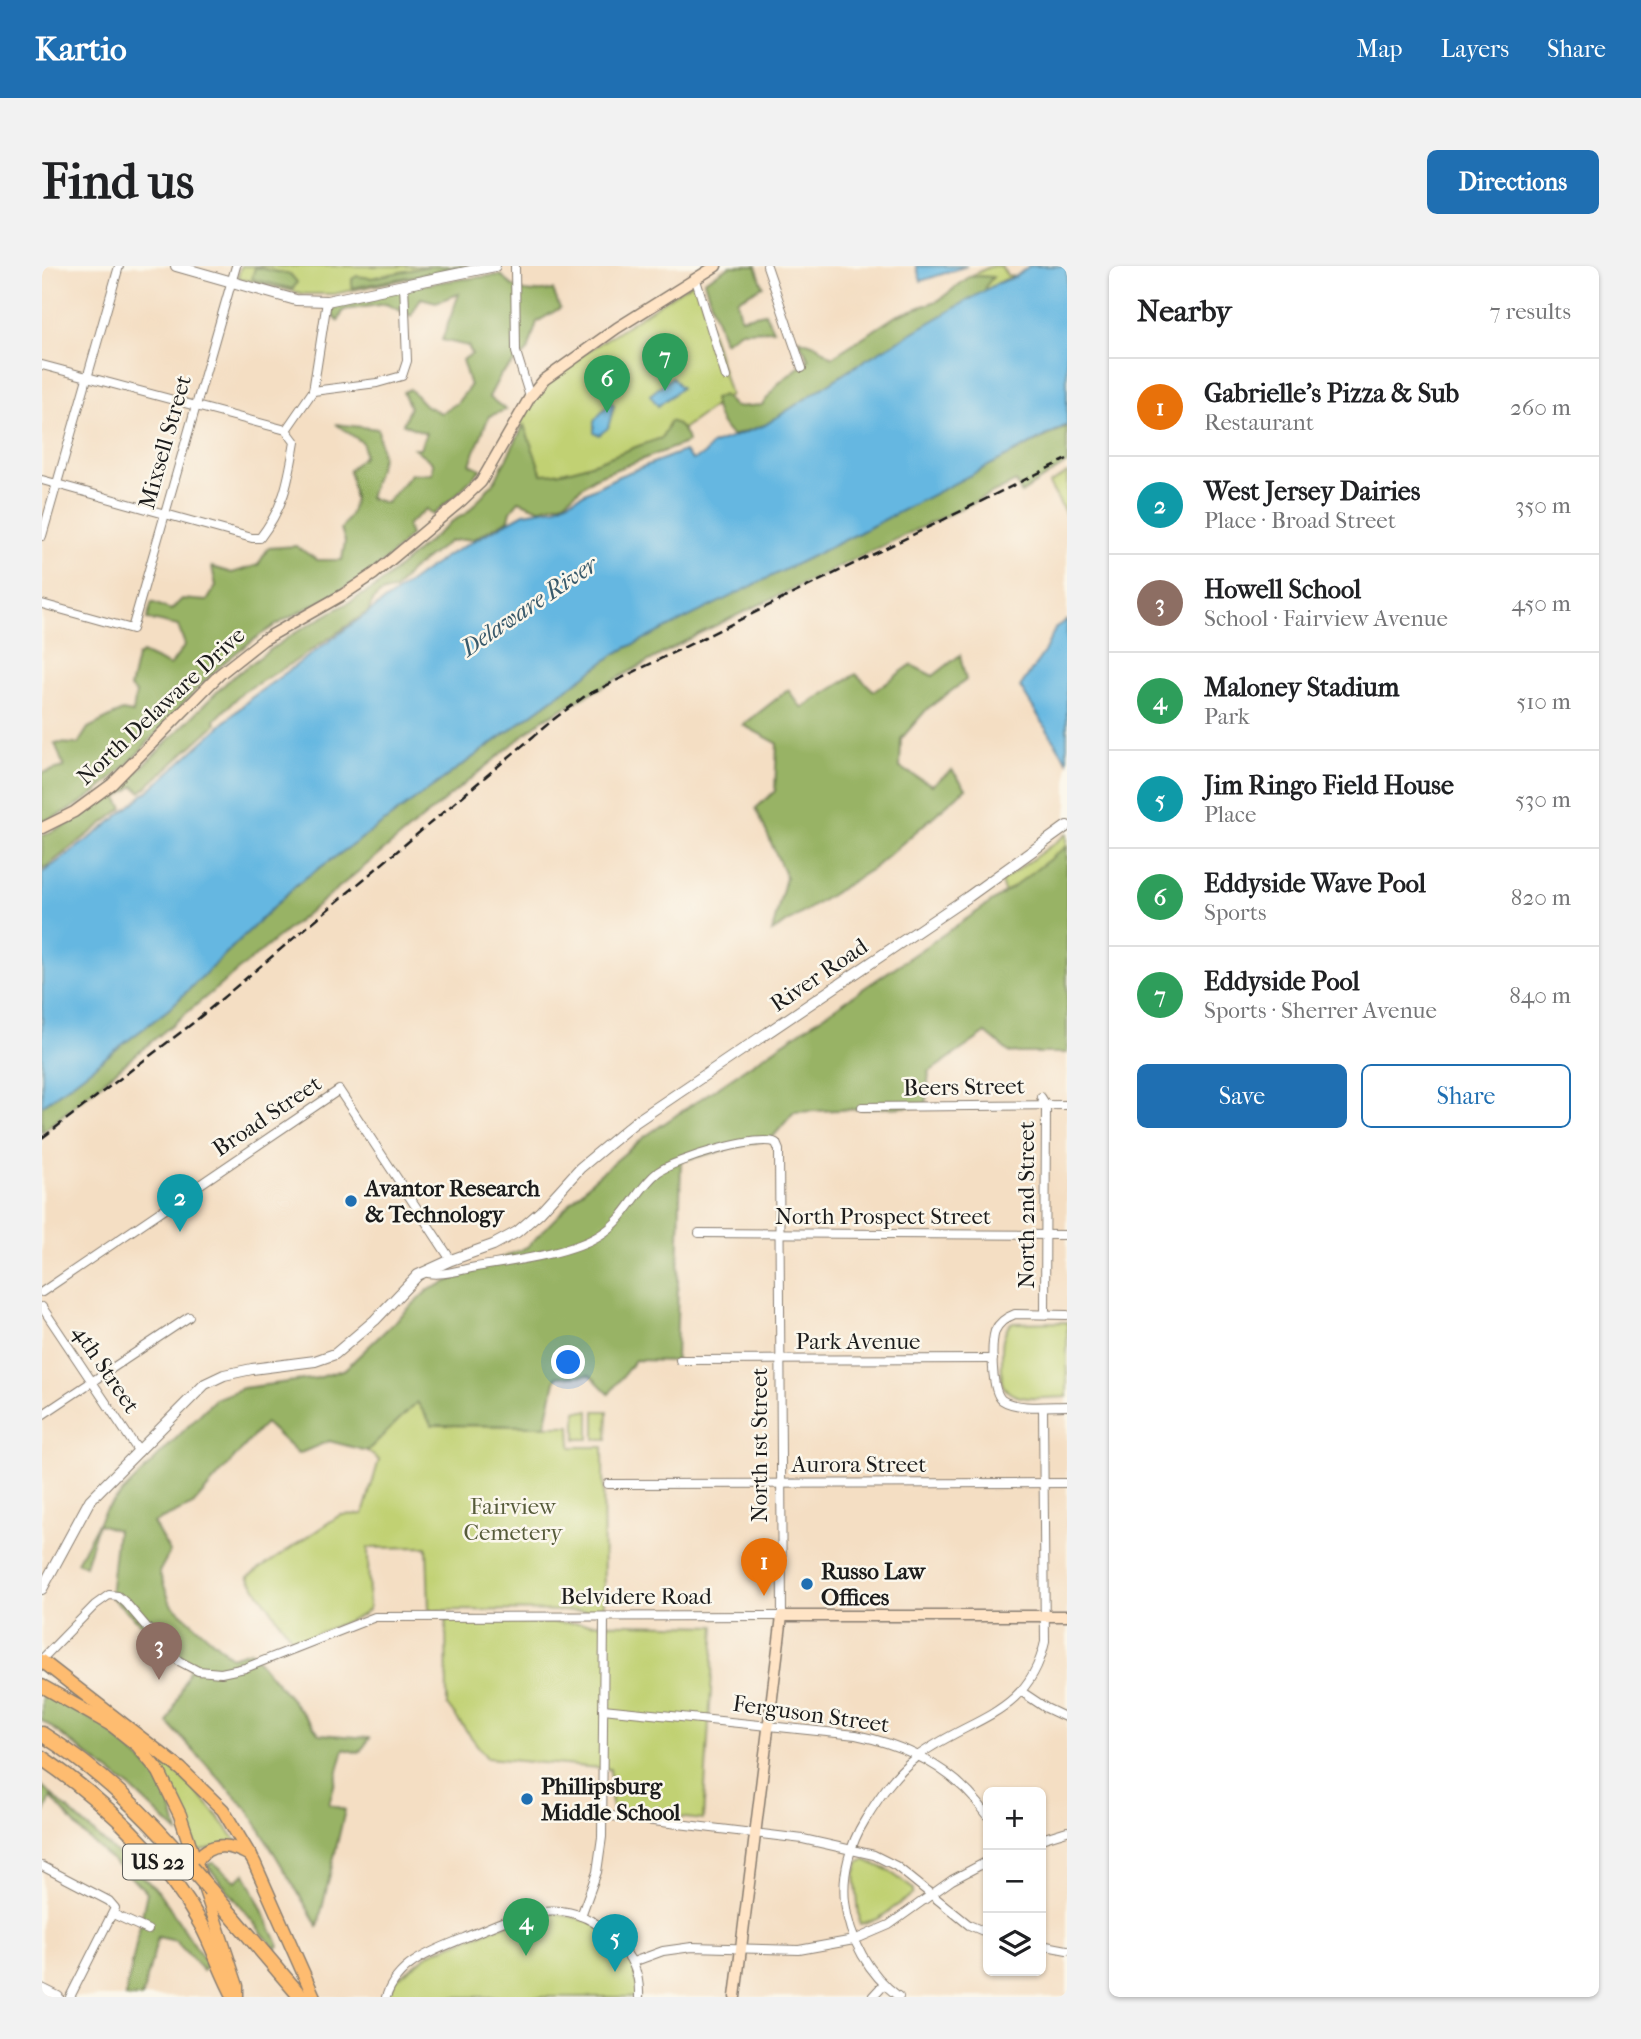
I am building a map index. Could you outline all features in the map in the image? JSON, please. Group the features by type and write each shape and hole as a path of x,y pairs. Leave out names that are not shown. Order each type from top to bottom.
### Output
{"highway":[{"name":"US 22","path":"42,1734 78,1758 149,1820 193,1865 210,1890 312,1996"},
{"name":"US 22","path":"42,1758 111,1813 162,1867 200,1922 236,1997"}],"main road":[{"name":"North Delaware Drive","path":"42,828 74,812 112,784 201,692 262,640 374,574 461,500 481,482 530,397 544,380 716,266"},
{"name":"Belvidere Road","path":"782,1616 1067,1616"},
{"name":"North 1st Street","path":"735,1997 766,1726 782,1616"},
{"path":"45,1663 42,1683 113,1726 149,1758 164,1779 174,1800 193,1865 237,1986 236,1997"},
{"path":"45,1663 199,1786 229,1818 251,1856 312,1996"},
{"path":"193,1865 203,1852 220,1846 234,1848 251,1856"}],"street":[{"path":"42,536 119,266"},
{"path":"176,266 296,300 327,301 495,266"},
{"name":"Mixsell Street","path":"42,604 132,629 236,266"},
{"path":"515,266 516,352 530,397"},
{"path":"766,266 802,368"},
{"path":"696,280 726,377"},
{"path":"313,391 387,381 402,376 407,361 404,284"},
{"path":"286,430 313,391 327,301"},
{"path":"42,365 286,430 295,442 283,502 260,538 42,480"},
{"name":"River Road","path":"42,1589 90,1500 188,1399 215,1379 252,1368 315,1361 335,1354 375,1320 412,1279 517,1232 540,1212 593,1156 634,1123 968,897 1067,826"},
{"name":"Broad Street","path":"42,1292 339,1090 451,1260"},
{"name":"North 2nd Street","path":"1041,1097 1046,1105 1045,1314"},
{"name":"Beers Street","path":"862,1107 1067,1105"},
{"name":"North 1st Street","path":"423,1272 438,1274 527,1259 590,1241 617,1222 650,1180 664,1168 744,1142 772,1141 779,1150 782,1616"},
{"name":"North Prospect Street","path":"699,1233 1067,1235"},
{"name":"4th Street","path":"42,1307 139,1452"},
{"path":"1067,1315 1015,1314 1003,1320 995,1332 993,1359 994,1383 999,1397 1017,1405 1067,1406"},
{"path":"42,1415 189,1317"},
{"name":"Park Avenue","path":"680,1360 993,1359"},
{"path":"899,1997 869,1966 854,1940 845,1896 846,1871 860,1828 881,1794 904,1768 920,1755 1003,1707 1022,1692 1033,1677 1043,1651 1044,1406"},
{"name":"Aurora Street","path":"608,1484 1067,1483"},
{"name":"Belvidere Road","path":"45,1663 95,1605 109,1595 121,1598 179,1661 198,1671 221,1673 232,1672 374,1618 782,1616"},
{"path":"581,1916 598,1866 603,1815 604,1618"},
{"path":"1022,1692 1067,1718"},
{"name":"Ferguson Street","path":"603,1709 856,1735 899,1746 941,1768 962,1786 983,1810"},
{"path":"603,1815 816,1841 874,1855 896,1866 969,1925 983,1931"},
{"path":"1046,1837 1067,1830"},
{"path":"633,1962 675,1948 799,1950 854,1940 889,1925 952,1880 983,1864"},
{"path":"42,1866 109,1901 116,1908 70,1997"},
{"path":"378,1997 388,1993 400,1974 415,1960 513,1916 544,1910 569,1912 603,1929 633,1962 638,1972 639,1997"},
{"path":"113,1914 148,1930"},
{"path":"1046,1946 1067,1950"},
{"path":"872,1997 884,1984"},
{"path":"42,1989 58,1997"}],"green space":[{"path":"241,266 470,266 334,294 304,294 241,279 238,276"},
{"path":"430,266 462,266 352,288 352,279 357,276 371,278"},
{"path":"730,266 756,266 763,286 737,300 741,318 765,313 773,330 741,331 724,342 704,281"},
{"path":"991,266 1001,266 1007,275 1015,277 987,290 984,287 992,277 969,277"},
{"path":"255,267 291,275 297,282 293,289 252,279"},
{"path":"501,275 513,286 524,291 553,290 560,308 537,322 528,351 501,374 489,397 506,410 489,416 470,464 481,469 433,515 426,509 407,525 410,535 383,563 246,645 205,681 140,751 94,794 69,810 42,821 42,773 64,767 55,743 78,744 88,728 122,711 133,713 136,693 130,688 137,657 142,653 170,666 185,645 178,626 147,619 152,602 171,610 182,599 207,601 216,586 212,567 232,573 258,565 268,548 296,546 317,560 342,560 345,541 341,529 354,501 349,470 364,456 363,443 336,424 378,429 382,457 369,498 386,503 411,474 432,474 433,463 414,448 420,448 426,433 403,424 410,407 403,392 410,389 426,406 441,413 457,403 470,386 462,360 472,354 468,346 442,340 459,294 436,302 421,298 411,316 386,304 344,310 338,321 332,315 334,304 417,286"},
{"path":"969,277 993,277 985,287 987,290 865,360 765,425 732,436 722,424 714,399 723,395 735,407 762,405 778,384 809,359 798,339 818,346 832,357 896,316 939,300"},
{"path":"696,280 730,395 681,430 555,500 528,458 518,417 544,380"},
{"path":"670,421 682,429 688,442 593,478 564,502 539,509 519,501 511,511 509,519 473,539 450,541 410,571 395,590 378,595 369,611 294,662 243,692 215,720 216,724 141,792 134,786 117,798 123,808 42,870 42,836 77,820 108,798 229,680 293,634 376,587 451,522 468,512 494,482 524,425 542,474 573,470 662,438"},
{"path":"1067,426 1067,463 1021,493 1016,482 698,634 542,720 42,1132 42,1106 169,1009 298,883 616,653"},
{"path":"1067,473 1067,516 1049,484"},
{"path":"960,655 966,680 927,709 901,739 900,768 932,785 952,770 966,788 875,867 772,932 786,877 756,808 775,791 777,743 743,725 788,690 802,708 856,674 874,691 911,665 933,676"},
{"path":"1067,834 1067,924 1013,921 1001,882"},
{"path":"1067,846 1067,1053 1010,1053 986,1033 929,1072 926,1106 794,1112 772,1138 681,1161 676,1361 635,1360 609,1394 590,1375 556,1377 545,1426 432,1425 417,1402 367,1451 329,1441 298,1454 265,1423 193,1505 153,1523 170,1552 159,1572 171,1604 231,1657 250,1651 320,1734 370,1738 359,1753 344,1749 329,1804 345,1810 318,1926 249,1811 168,1723 190,1668 110,1596 117,1530 98,1524 85,1566 77,1562 105,1510 215,1399 243,1388 318,1378 345,1369 428,1290 527,1247 593,1180 644,1137 1012,888"},
{"path":"1067,1322 1067,1397 1020,1397 1006,1389 1002,1382 1002,1345 1005,1332 1011,1323"},
{"name":"Fairview Cemetery","path":"417,1402 432,1425 570,1426 571,1447 603,1447 604,1611 429,1610 427,1547 368,1548 369,1609 362,1615 295,1643 248,1577 340,1515 363,1514 379,1460 367,1451"},
{"path":"576,1411 589,1411 589,1439 576,1439"},
{"path":"595,1411 608,1411 607,1439 595,1439"},
{"path":"446,1620 715,1626 703,1820 612,1810 610,1769 487,1758 447,1705"},
{"path":"42,1694 101,1724 154,1772 170,1802 178,1833 132,1789 42,1720"},
{"path":"140,1742 193,1788 237,1842 198,1851"},
{"path":"42,1786 158,1891 209,1966 203,1971 176,1941 158,1937 142,1997 125,1997 147,1892 83,1834 51,1797 45,1812 42,1811"},
{"path":"865,1860 888,1870 913,1889 913,1894 878,1919 860,1924 855,1875 859,1862"},
{"path":"213,1862 236,1881 245,1873 279,1946 275,1949 207,1865"},
{"path":"544,1910 594,1922 633,1962 639,1997 386,1997 393,1982 432,1952"}],"water":[{"path":"916,266 967,266 921,281"},
{"name":"Delaware River","path":"1029,266 1067,266 1067,425 851,537 616,653 298,883 169,1009 42,1106 42,873 105,827 251,698 446,556 524,513 555,508 619,476 684,451 692,460 704,455 711,445 765,425 865,360 998,283 1015,277"},
{"path":"672,377 681,388 658,406 650,395"},
{"path":"611,402 614,405 608,428 599,435 594,432 594,421"},
{"path":"1067,620 1067,761 1020,687 1044,652 1056,627"}],"railway":[{"path":"42,1138 193,1023 554,719 585,696 1067,459"}],"place":[{"name":"Eddyside Pool","path":"665,391"},
{"name":"Eddyside Wave Pool","path":"607,413"},
{"name":"Avantor Research & Technology","path":"351,1201"},
{"name":"West Jersey Dairies","path":"180,1232"},
{"name":"Russo Law Offices","path":"807,1584"},
{"name":"Gabrielle's Pizza & Sub","path":"764,1596"},
{"name":"Howell School","path":"159,1680"},
{"name":"Phillipsburg Middle School","path":"527,1799"},
{"name":"Maloney Stadium","path":"526,1956"},
{"name":"Jim Ringo Field House","path":"615,1972"}]}
